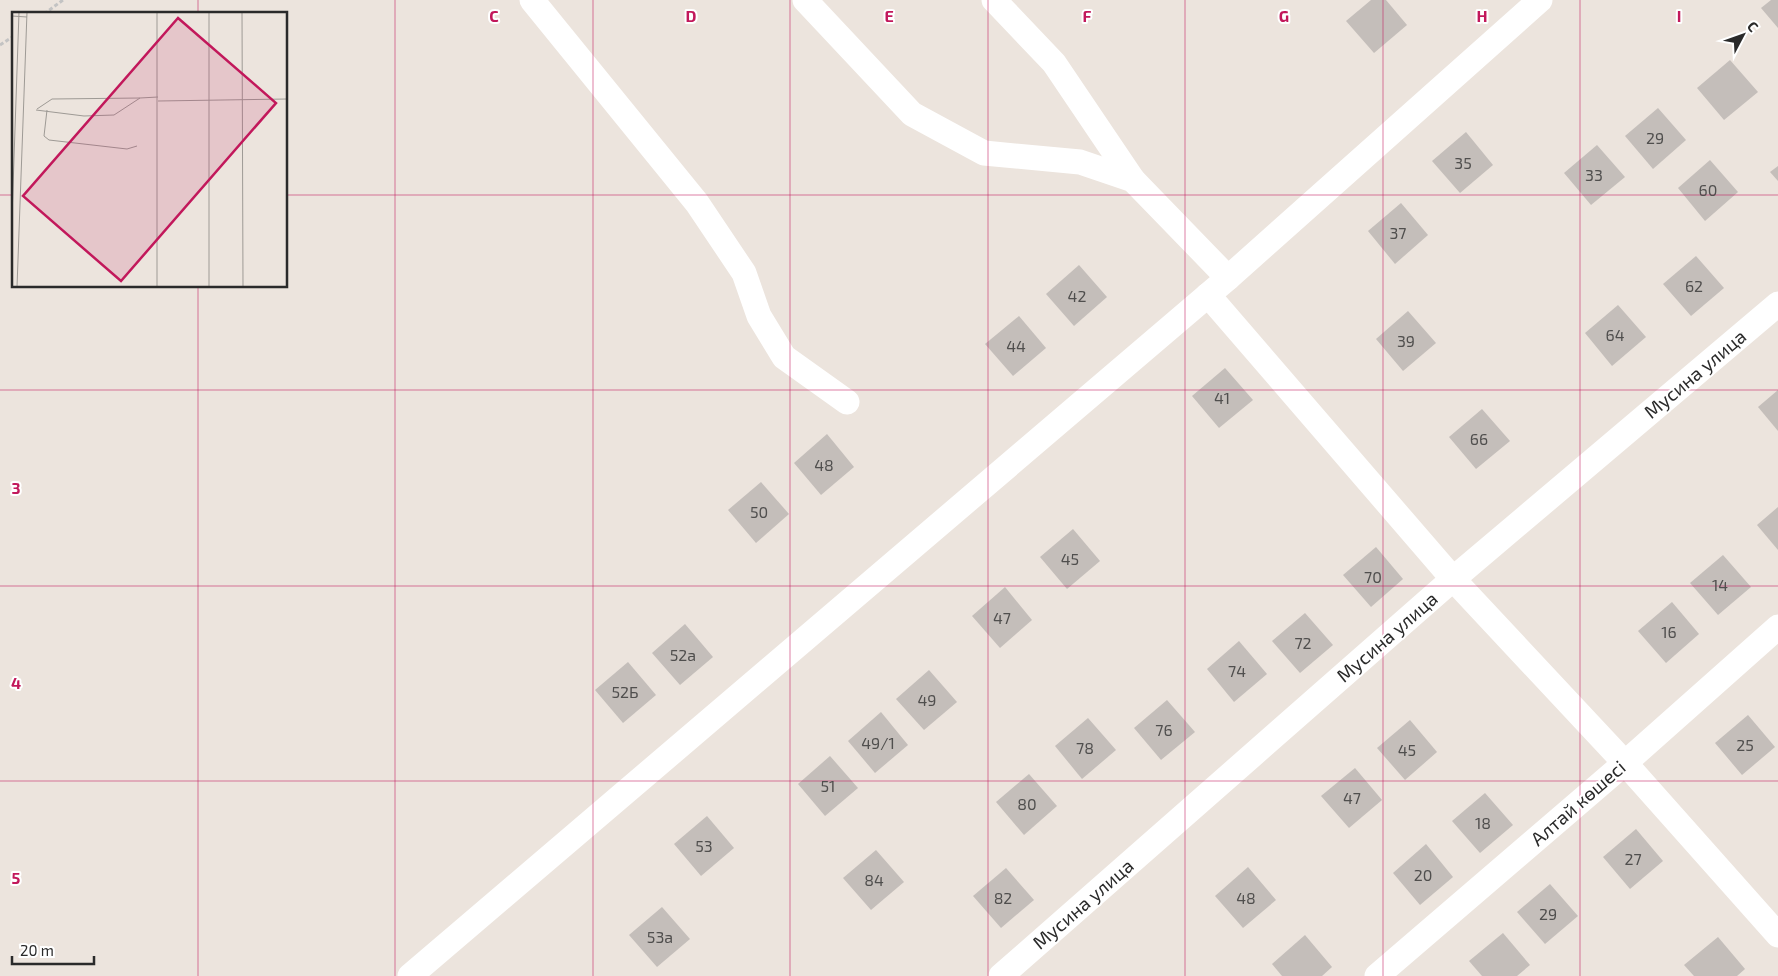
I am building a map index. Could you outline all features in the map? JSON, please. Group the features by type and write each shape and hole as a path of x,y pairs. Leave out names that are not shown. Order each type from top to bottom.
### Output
{"street":[{"path":"532,0 697,203 744,273 759,316 784,357 848,402"},
{"path":"805,0 912,114 984,153 1080,162 1133,180"},
{"path":"994,0 1054,63 1133,180 1228,278"},
{"path":"410,976 1228,278 1540,0"},
{"path":"1208,295 1453,579 1625,763 1778,935"},
{"name":"Мусина улица","path":"1001,976 1453,579 1778,304"},
{"name":"Алтай көшесі","path":"1377,976 1625,763 1778,627"}],"path":[{"path":"47,12 63,0"},
{"path":"0,46 12,37"}],"building":[{"path":"1371,0 1386,0 1407,25 1374,53 1346,21"},
{"path":"1771,0 1778,0 1778,28 1761,8"},
{"path":"1730,60 1758,92 1724,120 1697,88"},
{"path":"1658,108 1686,140 1653,169 1625,136"},
{"path":"1466,132 1493,165 1460,193 1432,161"},
{"path":"1597,145 1625,177 1591,205 1564,173"},
{"path":"1710,160 1738,192 1705,221 1678,188"},
{"path":"1778,166 1778,181 1770,172"},
{"path":"1401,203 1428,235 1395,264 1368,231"},
{"path":"1696,256 1724,288 1691,316 1663,284"},
{"path":"1079,265 1107,297 1074,326 1046,294"},
{"path":"1618,305 1646,337 1612,366 1585,333"},
{"path":"1408,311 1436,343 1403,371 1376,339"},
{"path":"1019,316 1046,348 1013,376 985,344"},
{"path":"1225,368 1253,400 1219,428 1192,396"},
{"path":"1778,390 1778,431 1758,407"},
{"path":"1482,409 1510,441 1476,469 1449,437"},
{"path":"827,434 854,467 821,495 794,463"},
{"path":"761,482 789,514 756,543 728,510"},
{"path":"1778,507 1778,550 1757,525"},
{"path":"1073,529 1100,561 1067,589 1040,557"},
{"path":"1376,547 1403,579 1371,607 1343,575"},
{"path":"1723,555 1751,587 1718,615 1690,583"},
{"path":"1005,587 1032,620 1000,648 972,616"},
{"path":"1672,602 1699,634 1666,663 1638,631"},
{"path":"1305,613 1333,645 1300,673 1272,641"},
{"path":"685,624 713,657 680,685 652,653"},
{"path":"1239,641 1267,674 1234,702 1207,669"},
{"path":"628,662 656,695 623,723 595,690"},
{"path":"929,670 957,702 924,730 896,699"},
{"path":"1167,700 1195,732 1161,760 1134,728"},
{"path":"881,712 908,745 875,773 848,741"},
{"path":"1748,715 1775,747 1742,775 1715,743"},
{"path":"1088,718 1116,750 1082,779 1055,746"},
{"path":"1410,720 1437,752 1405,780 1377,748"},
{"path":"830,756 858,788 825,816 798,784"},
{"path":"1355,768 1382,800 1349,828 1321,796"},
{"path":"1029,774 1057,806 1024,835 996,802"},
{"path":"1485,793 1513,825 1480,853 1452,821"},
{"path":"707,816 734,848 701,876 674,844"},
{"path":"1636,829 1663,861 1630,889 1603,857"},
{"path":"1426,844 1453,877 1420,905 1393,873"},
{"path":"876,850 904,882 871,910 843,878"},
{"path":"1248,867 1276,900 1243,928 1215,896"},
{"path":"1006,868 1034,900 1001,928 973,896"},
{"path":"1550,884 1578,916 1545,944 1517,912"},
{"path":"662,907 690,939 657,967 629,935"},
{"path":"1503,933 1530,965 1517,976 1482,976 1469,961"},
{"path":"1305,935 1332,967 1322,976 1282,976 1272,964"},
{"path":"1718,937 1745,969 1737,976 1694,976 1684,965"}]}
